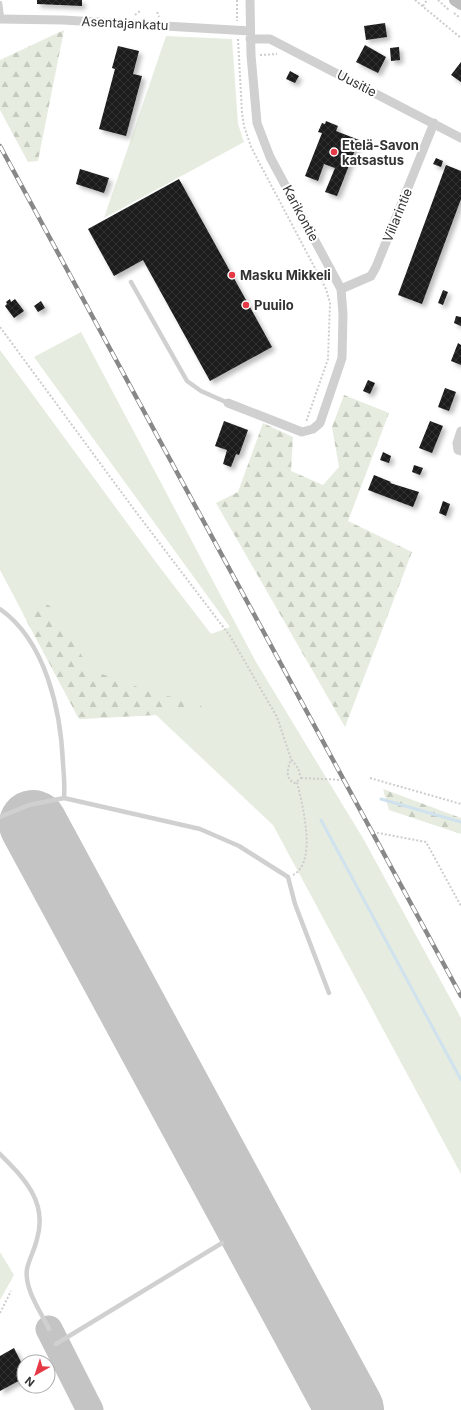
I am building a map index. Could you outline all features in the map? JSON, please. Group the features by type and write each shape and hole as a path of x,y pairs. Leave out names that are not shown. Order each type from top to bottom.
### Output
{"main road":[{"path":"455,0 461,4"}],"street":[{"name":"Karikontie","path":"250,0 250,35 255,108 262,138 341,289 343,314 342,358 320,423 313,429 302,432"},
{"name":"Asentajankatu","path":"1,19 149,24 250,35"},
{"name":"Uusitie","path":"250,35 270,39 461,138"},
{"name":"Viilarintie","path":"341,289 371,276 434,123"},
{"path":"228,404 302,432"},
{"path":"461,431 457,443 458,450 461,451"}],"lane":[{"path":"0,3 1,19"},
{"path":"131,282 187,381 200,391 228,404"},
{"path":"0,609 21,627 29,640 55,698 62,738 65,785 64,798"},
{"path":"0,817 29,805 64,798 200,829 239,846 288,877 295,904 329,993"},
{"path":"0,1154 22,1176 34,1193 39,1213 38,1238 27,1269 28,1281 29,1287 49,1329"},
{"path":"56,1344 222,1243"}],"path":[{"path":"234,22 237,21 237,0"},
{"path":"416,0 461,38"},
{"path":"423,6 427,0"},
{"path":"157,12 160,17"},
{"path":"238,36 242,113 251,147 326,289 330,303 328,359 302,432"},
{"path":"0,327 230,636 277,718 291,759 298,768 301,778"},
{"path":"291,759 287,773 292,782 297,782"},
{"path":"297,782 301,778 345,780"},
{"path":"370,778 461,804"},
{"path":"288,877 298,872 305,863 307,833 297,782"},
{"path":"373,832 426,842 461,906"},
{"path":"0,1313 11,1291"}],"green space":[{"path":"64,30 38,161 28,162 0,110 0,60"},
{"path":"166,36 232,39 238,124 244,142 104,218"},
{"path":"81,332 256,662 364,840 461,1018 461,1174 273,825 156,715 79,719 0,570 0,350 155,561 211,634 230,627 34,357"},
{"path":"344,395 389,413 348,521 412,552 345,727 216,503 238,492 263,423 293,437 291,471 323,485 339,467 332,427"},
{"path":"42,602 50,606 91,670 157,694 193,701 204,708 156,711 156,715 79,719 23,614"},
{"path":"383,789 461,818 461,834 389,810"},
{"path":"0,1252 14,1275 0,1300"}],"building":[{"path":"37,0 82,0 82,6 37,4"},
{"path":"385,23 387,37 366,40 364,26"},
{"path":"365,45 386,57 378,73 356,62"},
{"path":"118,46 139,51 133,74 142,76 126,136 99,129 115,69 112,68"},
{"path":"399,47 400,60 391,61 390,48"},
{"path":"461,62 461,82 451,75"},
{"path":"290,71 299,76 295,83 286,79"},
{"name":"Etelä-Savon katsastus","path":"326,121 338,126 336,131 359,140 337,196 325,192 335,168 324,164 318,181 305,176 322,133 318,132 322,123 325,124"},
{"path":"436,158 443,161 441,167 433,164"},
{"path":"446,165 461,171 461,199 422,304 398,295"},
{"path":"80,169 109,178 104,193 76,184"},
{"path":"179,179 272,347 210,381 143,260 114,276 88,229"},
{"path":"443,290 448,292 443,305 438,303"},
{"path":"10,299 11,302 15,299 24,311 14,318 5,306 7,304 6,302"},
{"path":"41,301 45,308 38,312 34,306"},
{"path":"456,316 461,317 461,326 454,323"},
{"path":"458,343 461,345 461,365 451,361"},
{"path":"368,380 375,383 370,394 363,391"},
{"path":"445,388 456,392 449,411 438,407"},
{"path":"224,421 248,430 239,455 236,454 231,467 223,464 227,450 215,446"},
{"path":"430,421 443,426 432,453 419,448"},
{"path":"383,452 391,456 389,463 380,460"},
{"path":"414,465 423,468 420,475 412,472"},
{"path":"374,475 391,482 390,483 419,492 413,507 368,490"},
{"path":"443,501 450,504 446,516 439,513"},
{"path":"14,1348 17,1354 16,1382 0,1391 0,1356"}],"waterway":[{"path":"381,799 461,822"},
{"path":"321,820 461,1080"}],"taxiway":[{"path":"49,1329 90,1410"}],"runway":[{"path":"33,824 350,1410"}],"railway":[{"path":"0,146 461,996"}],"place":[{"name":"Etelä-Savon katsastus","path":"334,152"},
{"name":"Masku Mikkeli","path":"232,275"},
{"name":"Puuilo","path":"246,305"}]}
